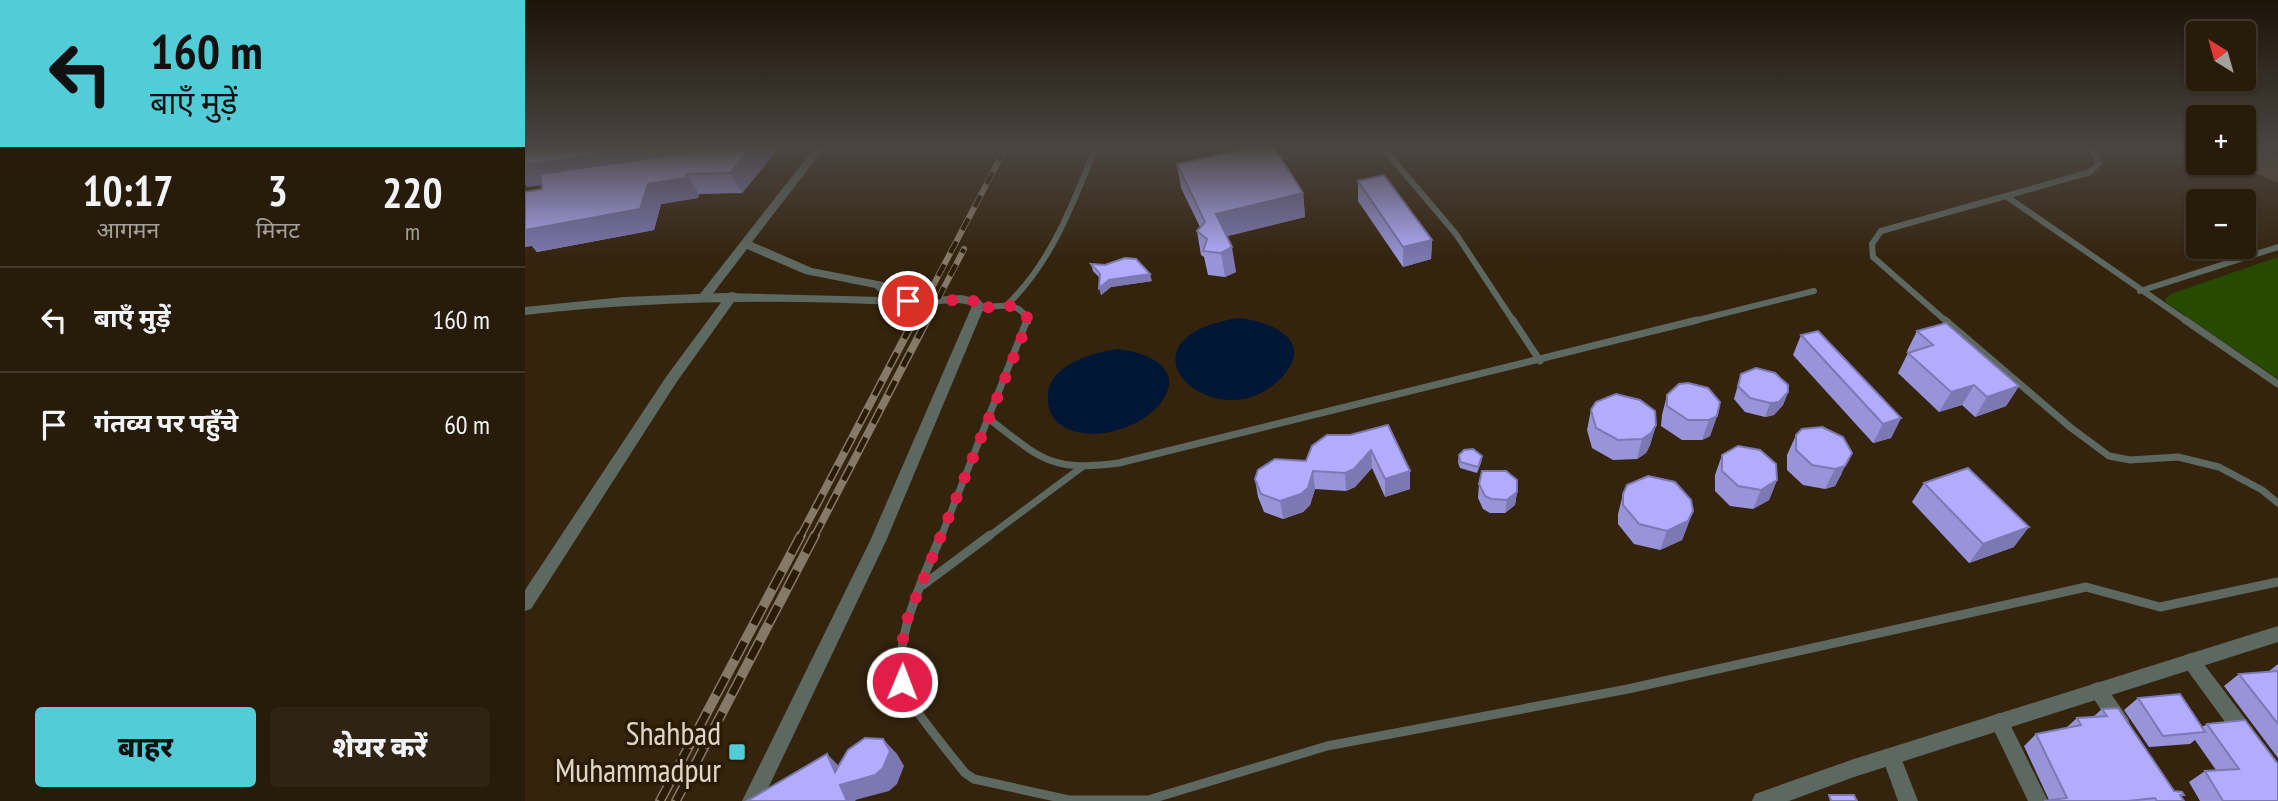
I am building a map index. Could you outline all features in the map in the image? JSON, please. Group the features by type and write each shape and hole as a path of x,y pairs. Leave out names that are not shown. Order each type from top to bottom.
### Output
{"street":[{"path":"704,297 790,184"},
{"path":"744,243 809,271 879,285 892,299"},
{"path":"525,604 671,380 732,296"},
{"path":"525,312 732,296 972,300 979,305 878,541 752,801"},
{"path":"1762,801 1999,722 2278,634"},
{"path":"2190,661 2260,753"},
{"path":"2098,690 2135,745"},
{"path":"1999,722 2038,801"},
{"path":"1891,757 1908,801"}],"lane":[{"path":"1006,306 1029,285 1060,231 1080,184"},
{"path":"1414,184 1456,234 1540,360"},
{"path":"2047,184 1881,231 1872,244 1873,257 2070,427 2109,456 2130,460 2178,457 2219,467 2262,490 2278,503"},
{"path":"2006,196 2278,384"},
{"path":"2140,291 2278,247"},
{"path":"988,418 1048,461 1068,467 1133,460 1814,291"},
{"path":"978,309 1006,306 1020,309 1028,322 905,627 904,692 956,765 974,779 1069,800 1148,800 1327,746 1628,689 2086,587 2160,607 2278,582"},
{"path":"922,585 1082,467"}],"green space":[{"path":"2278,257 2278,379 2167,303 2165,299 2171,294"}],"water":[{"path":"1238,318 1264,323 1285,335 1292,344 1294,353 1291,365 1281,378 1255,396 1228,400 1204,394 1185,381 1176,364 1179,346 1199,330"},
{"path":"1117,349 1140,354 1160,364 1169,381 1160,404 1139,421 1111,432 1082,433 1057,422 1051,414 1048,401 1055,377 1063,369 1084,358"}],"building":[{"path":"541,184 648,184 640,209 525,230 525,192 542,189"},
{"path":"1187,184 1298,184 1303,193 1216,214 1232,247 1221,253 1203,251 1207,239 1197,231 1205,222"},
{"path":"1360,184 1391,184 1432,240 1403,247"},
{"path":"1125,258 1136,259 1150,274 1109,280 1099,288 1100,274 1091,264 1105,265"},
{"path":"1946,323 2019,386 1987,397 1974,385 1951,392 1908,353 1933,345 1917,331"},
{"path":"1818,331 1901,418 1883,424 1801,335"},
{"path":"1756,368 1775,373 1788,385 1788,392 1779,402 1770,403 1750,398 1738,386 1741,374"},
{"path":"1688,383 1708,388 1720,402 1717,416 1709,420 1688,420 1667,406 1667,395 1679,384"},
{"path":"1616,394 1640,400 1655,411 1656,425 1651,433 1642,439 1618,440 1596,428 1591,410 1596,402"},
{"path":"1388,425 1410,471 1385,479 1371,450 1354,469 1345,473 1313,471 1308,488 1301,494 1280,501 1261,494 1255,479 1258,470 1275,459 1306,461 1312,446 1327,435 1350,435"},
{"path":"1822,427 1843,437 1852,453 1845,466 1835,469 1812,465 1796,450 1796,435 1802,429"},
{"path":"1738,446 1760,450 1776,464 1777,480 1761,490 1738,486 1722,471 1722,455"},
{"path":"1473,449 1482,456 1478,467 1460,462 1459,455 1464,450"},
{"path":"1968,468 2029,527 1983,544 1924,483"},
{"path":"1482,471 1506,471 1517,480 1517,492 1507,500 1485,496 1479,484"},
{"path":"1648,476 1675,482 1691,500 1693,511 1688,521 1667,531 1639,524 1623,505 1623,494 1627,485"},
{"path":"2278,671 2278,724 2239,674"},
{"path":"2180,694 2205,732 2163,736 2138,698"},
{"path":"2118,708 2174,791 2182,792 2184,795 2180,795 2184,801 2157,801 2155,798 2128,801 2044,801 2067,798 2036,734 2081,725 2077,718 2107,716 2102,709"},
{"path":"2245,720 2278,764 2278,801 2223,801 2205,771 2239,769 2207,724"},
{"path":"865,738 883,739 890,751 883,768 875,775 840,785 847,801 747,801 827,754 835,772 848,750"},
{"path":"1829,795 1854,795 1857,801 1831,801"}],"railway":[{"path":"914,322 986,184"},
{"path":"926,322 964,249"},
{"path":"800,537 914,320"},
{"path":"814,537 927,320"},
{"path":"660,801 801,535"},
{"path":"676,801 815,535"}],"place":[{"name":"Shahbad Muhammadpur","path":"737,752"}],"route":[{"path":"902,682 903,638 908,617 959,486 1028,322 1028,316 1016,306 978,309 979,305 972,300 908,301"}]}
